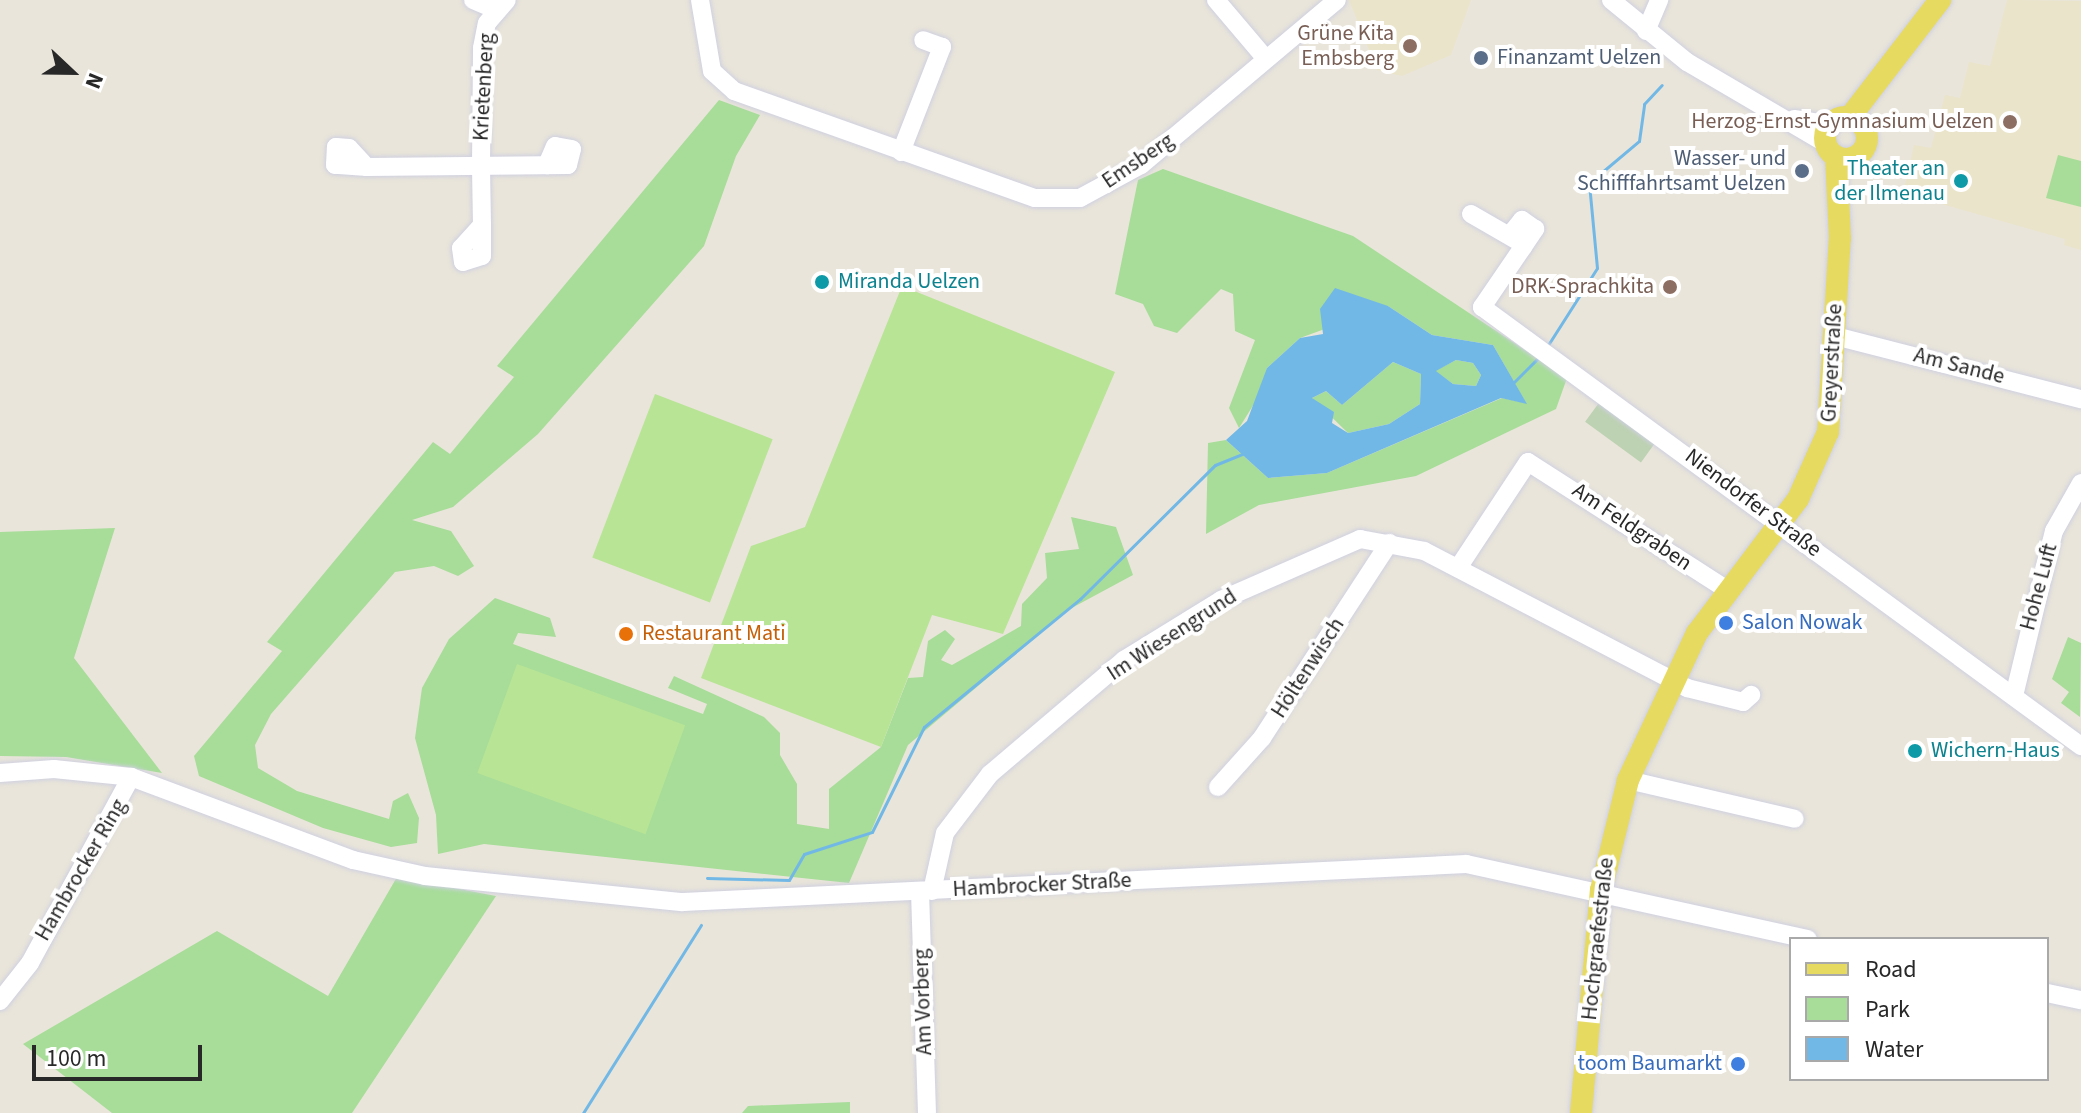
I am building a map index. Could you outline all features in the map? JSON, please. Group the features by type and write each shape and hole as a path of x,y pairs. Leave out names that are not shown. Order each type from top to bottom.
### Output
{"main road":[{"path":"1844,138 1940,0"},
{"name":"Greyerstraße","path":"1779,522 1822,455 1835,336 1844,138"},
{"name":"Hochgraefestraße","path":"1581,1113 1601,890 1628,780 1671,680 1727,590 1779,522"}],"street":[{"name":"Krietenberg","path":"473,0 502,5 482,48 482,225"},
{"name":"Emsberg","path":"700,0 712,71 734,91 1035,198 1080,198 1152,157 1337,0"},
{"path":"1216,0 1266,59"},
{"path":"1611,0 1646,31 1783,117 1844,138"},
{"path":"1646,31 1659,0"},
{"path":"901,152 942,47 923,40"},
{"name":"Krietenberg","path":"367,167 547,165"},
{"name":"Niendorfer Straße","path":"1471,214 1520,244 1482,307 2081,746"},
{"name":"Am Sande","path":"1835,336 2081,399"},
{"name":"Am Feldgraben","path":"1458,568 1519,470 1538,464 1727,590"},
{"name":"Hohe Luft","path":"2014,696 2054,531 2081,483"},
{"name":"Im Wiesengrund","path":"926,891 945,833 990,774 1124,660 1221,600 1333,546 1360,539 1389,543 1458,568 1671,680 1743,702 1751,695"},
{"name":"Höltenwisch","path":"1218,787 1262,738 1389,543"},
{"name":"Hambrocker Straße","path":"0,773 54,769 131,777 276,832 425,876 683,902 1466,864 1601,890 1800,937"},
{"name":"Hambrocker Ring","path":"0,1001 30,963 131,777"},
{"path":"1628,780 1795,819"},
{"name":"Am Vorberg","path":"926,891 927,1113"},
{"path":"2049,993 2081,1000"}],"shaded area":[{"name":"Grüne Kita Embsberg","path":"1349,0 1471,0 1451,55 1402,76 1377,70"},
{"name":"Herzog-Ernst-Gymnasium Uelzen","path":"2007,0 2081,1 2081,250 2064,245 2065,239 1903,193 1914,145 1931,148 1945,95 1960,98 1969,62 1990,66"}],"green space":[{"path":"719,100 760,115 736,156 704,246 538,434 453,507 412,520 451,531 474,566 458,576 434,566 395,572 271,714 255,745 258,768 297,791 389,819 393,801 408,793 419,818 417,843 391,847 323,828 199,776 194,756 282,651 267,642 433,442 450,454 514,377 497,366"},
{"path":"2058,155 2081,161 2081,207 2046,198"},
{"path":"1163,169 1353,236 1567,378 1556,409 1416,476 1259,505 1206,534 1208,443 1226,440 1268,478 1327,473 1502,398 1526,403 1493,345 1432,335 1388,306 1300,338 1267,368 1264,388 1239,428 1229,408 1255,340 1235,331 1233,294 1221,289 1177,333 1154,326 1143,304 1115,294 1138,180"},
{"path":"902,286 1115,372 1003,634 932,615 881,747 701,678 751,546 805,527"},
{"path":"1456,360 1473,363 1481,375 1476,386 1453,384 1435,371"},
{"path":"1393,362 1421,374 1420,404 1389,424 1348,433 1312,398 1326,391 1342,405"},
{"path":"655,394 773,439 710,603 592,557"},
{"path":"1601,400 1657,441 1641,462 1585,422"},
{"path":"1071,517 1116,527 1133,575 1068,610 908,745 849,883 484,844 438,854 436,815 415,738 422,688 449,639 495,598 550,618 556,637 518,633 513,644 703,714 707,704 668,688 674,676 764,717 780,733 780,755 797,784 797,824 829,829 829,789 881,747 908,678 923,677 928,641 945,630 955,639 941,660 952,665 1021,626 1022,604 1047,578 1045,553 1079,549"},
{"path":"115,528 74,658 162,773 66,757 0,756 0,532"},
{"path":"2068,637 2081,643 2080,717 2061,703 2069,692 2052,679"},
{"path":"517,664 685,725 646,834 477,773"},
{"path":"397,877 496,896 352,1113 112,1113 23,1044 217,931 328,996"},
{"path":"850,1102 850,1113 742,1113 748,1106"}],"water":[{"path":"1335,288 1388,306 1432,335 1493,345 1527,404 1501,398 1327,473 1268,478 1226,440 1247,421 1267,368 1300,338 1323,334 1320,309","holes":["1456,360 1473,363 1481,375 1476,386 1453,384 1436,371","1393,362 1421,374 1420,404 1389,424 1348,433 1332,423 1334,412 1312,398 1326,391 1342,405"]}],"waterway":[{"path":"1548,345 1597,268 1589,183 1639,141 1644,104 1662,85"},
{"path":"1513,383 1539,357"},
{"path":"707,878 789,880 804,854 872,832 924,727 1080,599 1215,465 1244,453"},
{"path":"583,1113 701,925"}],"place":[{"name":"Grüne Kita Embsberg","path":"1410,46"},
{"name":"Finanzamt Uelzen","path":"1481,58"},
{"name":"Herzog-Ernst-Gymnasium Uelzen","path":"2010,122"},
{"name":"Wasser- und Schifffahrtsamt Uelzen","path":"1802,171"},
{"name":"Theater an der Ilmenau","path":"1961,181"},
{"name":"Miranda Uelzen","path":"822,282"},
{"name":"DRK-Sprachkita","path":"1670,287"},
{"name":"Salon Nowak","path":"1726,623"},
{"name":"Restaurant Mati","path":"626,634"},
{"name":"Wichern-Haus","path":"1915,751"},
{"name":"toom Baumarkt","path":"1738,1064"}]}
